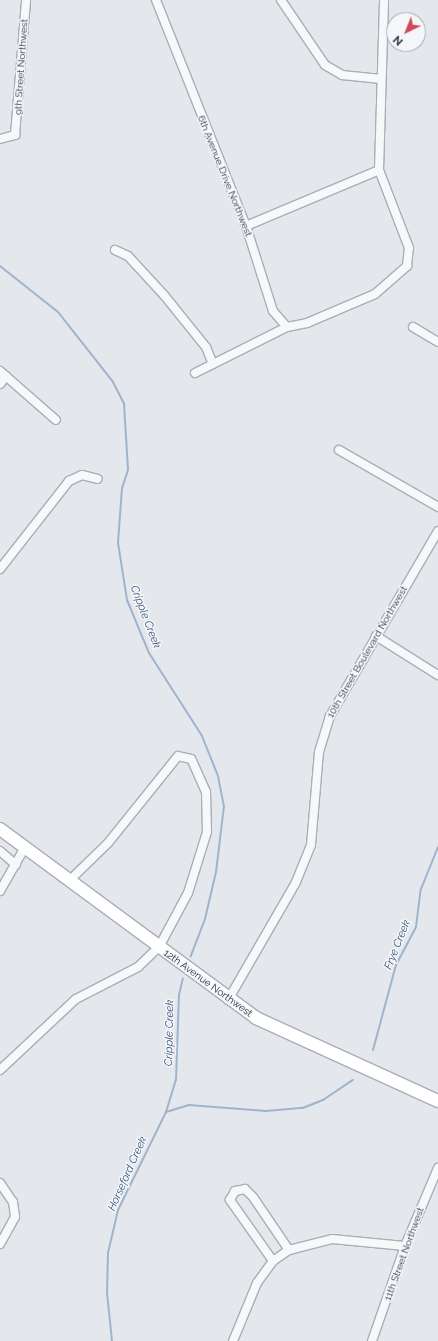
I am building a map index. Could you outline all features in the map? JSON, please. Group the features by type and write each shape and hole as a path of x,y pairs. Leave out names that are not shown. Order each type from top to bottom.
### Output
{"main road":[{"name":"12th Avenue Northwest","path":"0,829 228,1000 277,1030 438,1101"}],"street":[{"name":"9th Street Northwest","path":"0,139 16,135 26,0"},
{"name":"6th Avenue Drive Northwest","path":"156,0 246,226 273,311 287,327"},
{"path":"281,0 325,66 342,75 381,79"},
{"path":"195,373 287,327 307,323 375,294 404,271 409,260 409,248 379,170 384,0"},
{"path":"246,226 379,170"},
{"path":"115,250 128,256 164,295 206,347 214,364"},
{"path":"413,327 438,342"},
{"path":"0,384 3,373 56,420"},
{"path":"339,450 438,507"},
{"path":"0,569 69,481 82,475 98,479"},
{"name":"10th Street Boulevard Northwest","path":"228,1000 304,864 314,826 323,734 376,636 438,531"},
{"path":"376,636 438,675"},
{"path":"0,1070 76,999 138,967 159,947 188,893 207,832 206,792 191,759 178,756 108,843 69,881"},
{"path":"0,891 25,847"},
{"path":"0,852 16,865"},
{"name":"11th Street Northwest","path":"372,1341 405,1246 438,1168"},
{"path":"0,1183 13,1202 15,1217 0,1244"},
{"path":"273,1261 230,1200 235,1191 245,1189 253,1197 289,1250"},
{"path":"233,1341 251,1294 273,1261 289,1250 332,1239 405,1246"}],"waterway":[{"name":"Cripple Creek","path":"0,266 58,312 113,382 124,404 128,470 122,488 118,543 127,600 149,653 202,736 218,776 224,806 216,872 205,919 191,956"},
{"name":"Frye Creek","path":"373,1050 396,965 416,927 421,889 438,847"},
{"name":"Horseford Creek","path":"112,1341 107,1293 108,1253 118,1210 166,1112 176,1080 179,995 183,978"},
{"name":"Frye Creek","path":"166,1112 189,1105 266,1111 303,1108 323,1100 353,1080"}]}
